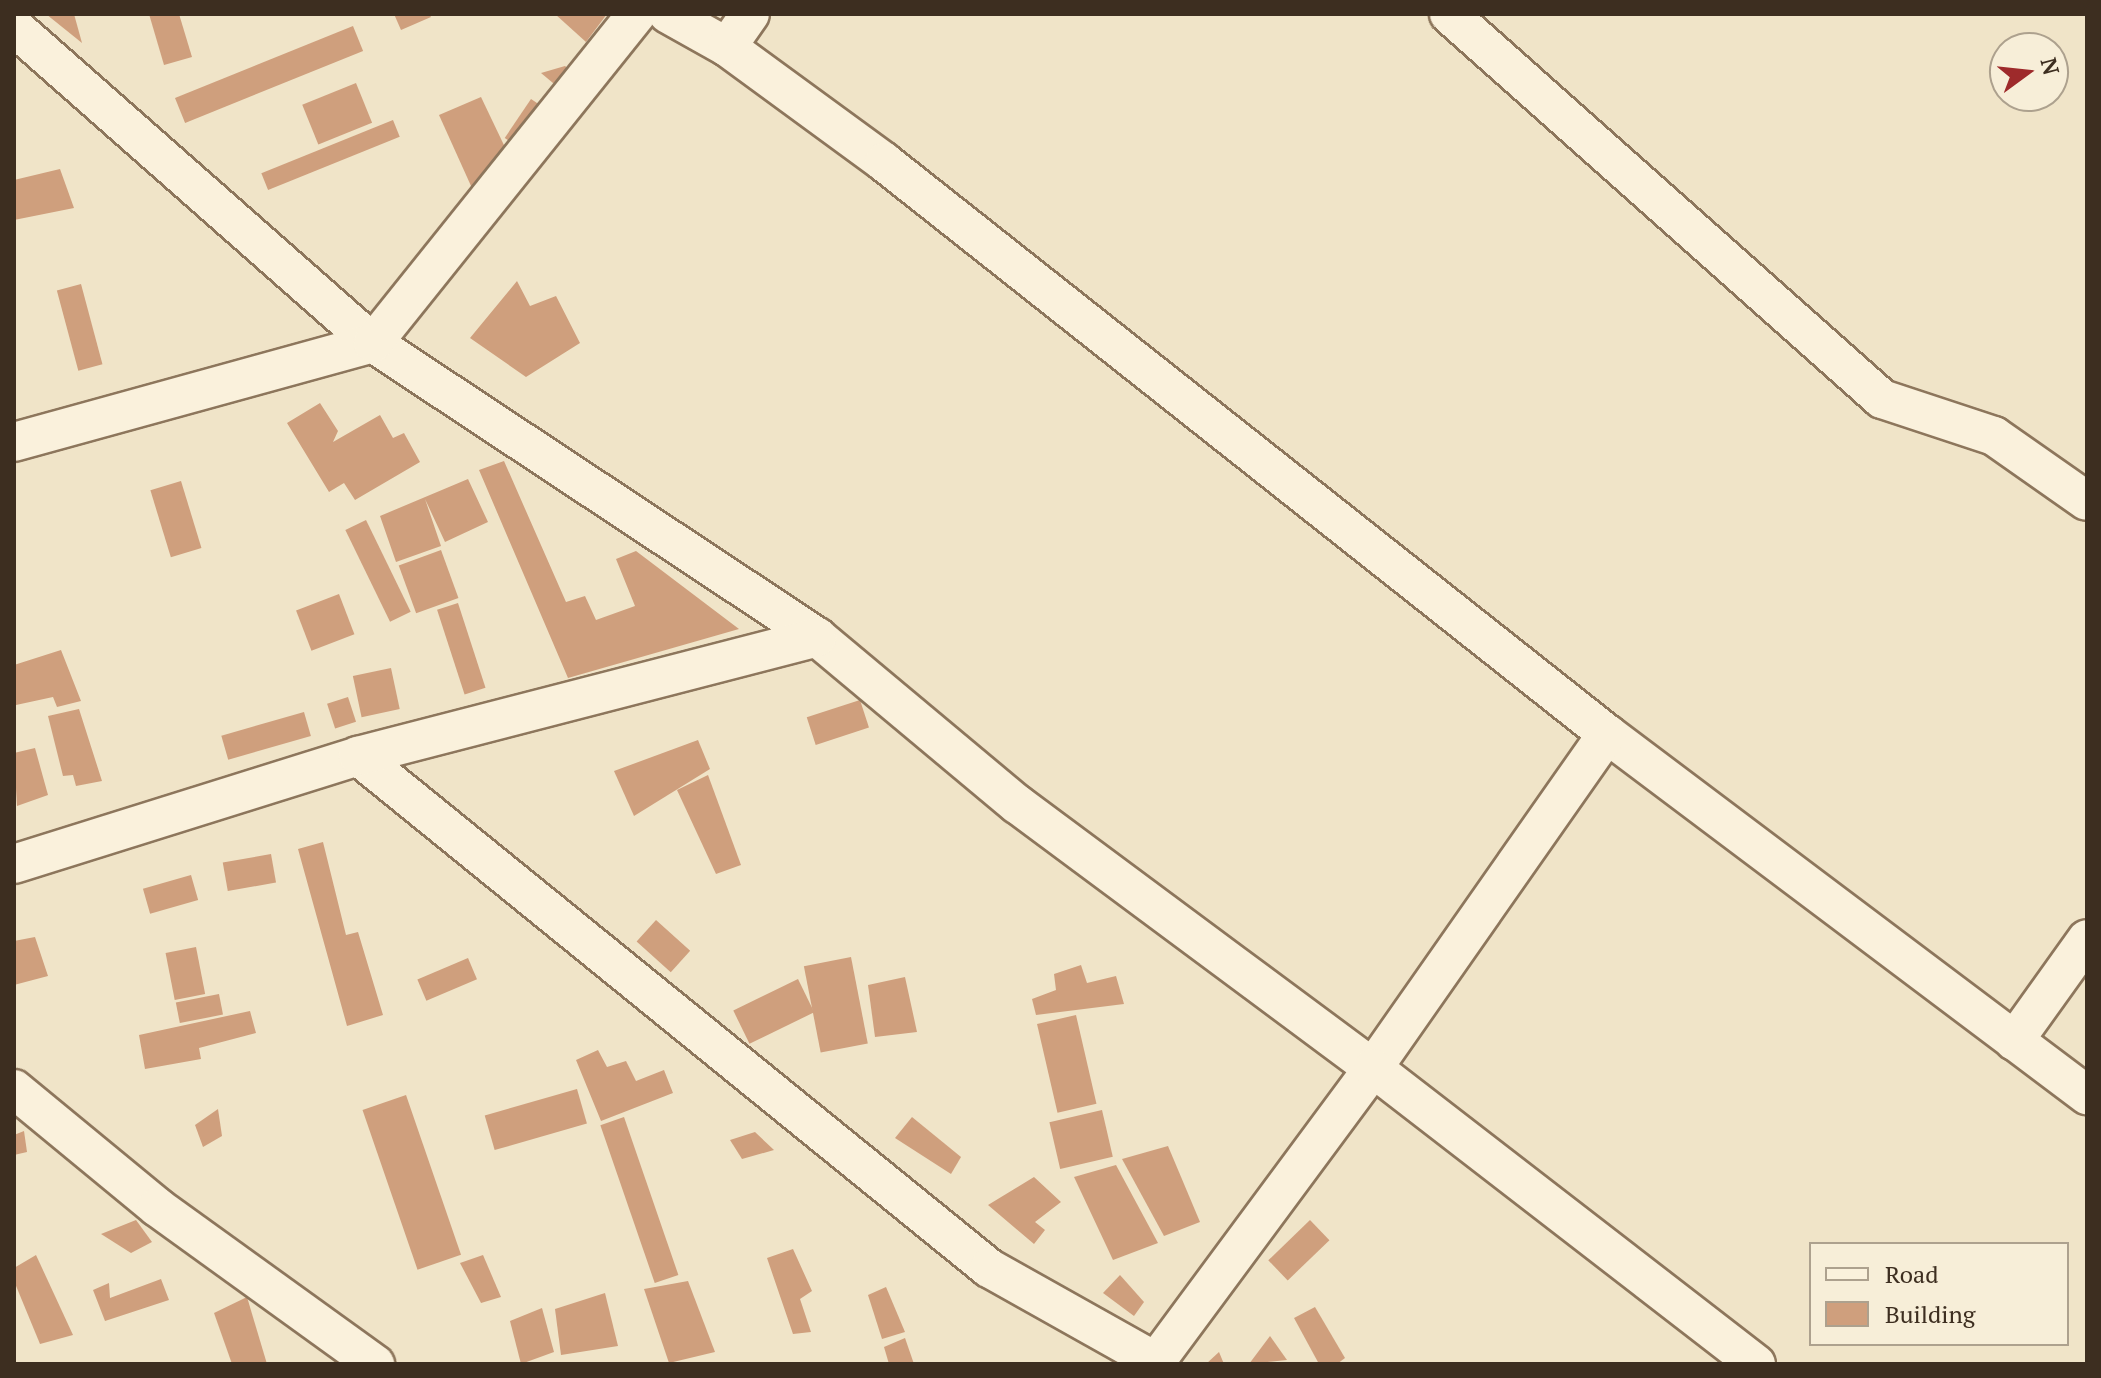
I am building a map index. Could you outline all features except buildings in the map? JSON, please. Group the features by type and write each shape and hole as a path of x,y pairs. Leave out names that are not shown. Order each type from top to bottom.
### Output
{"street":[{"path":"14,442 373,343 637,14"},
{"path":"668,14 727,47 884,162 1607,734 2087,1095"},
{"path":"727,47 750,14"},
{"path":"1449,14 1882,399 1994,436 2087,501"},
{"path":"14,27 373,343 817,637 1017,804 1373,1068 1756,1364"},
{"path":"14,864 358,756 817,637"},
{"path":"358,756 989,1268 1157,1363 1373,1068 1607,734"},
{"path":"2014,1041 2087,939"},
{"path":"14,1089 157,1207 375,1364"}]}
